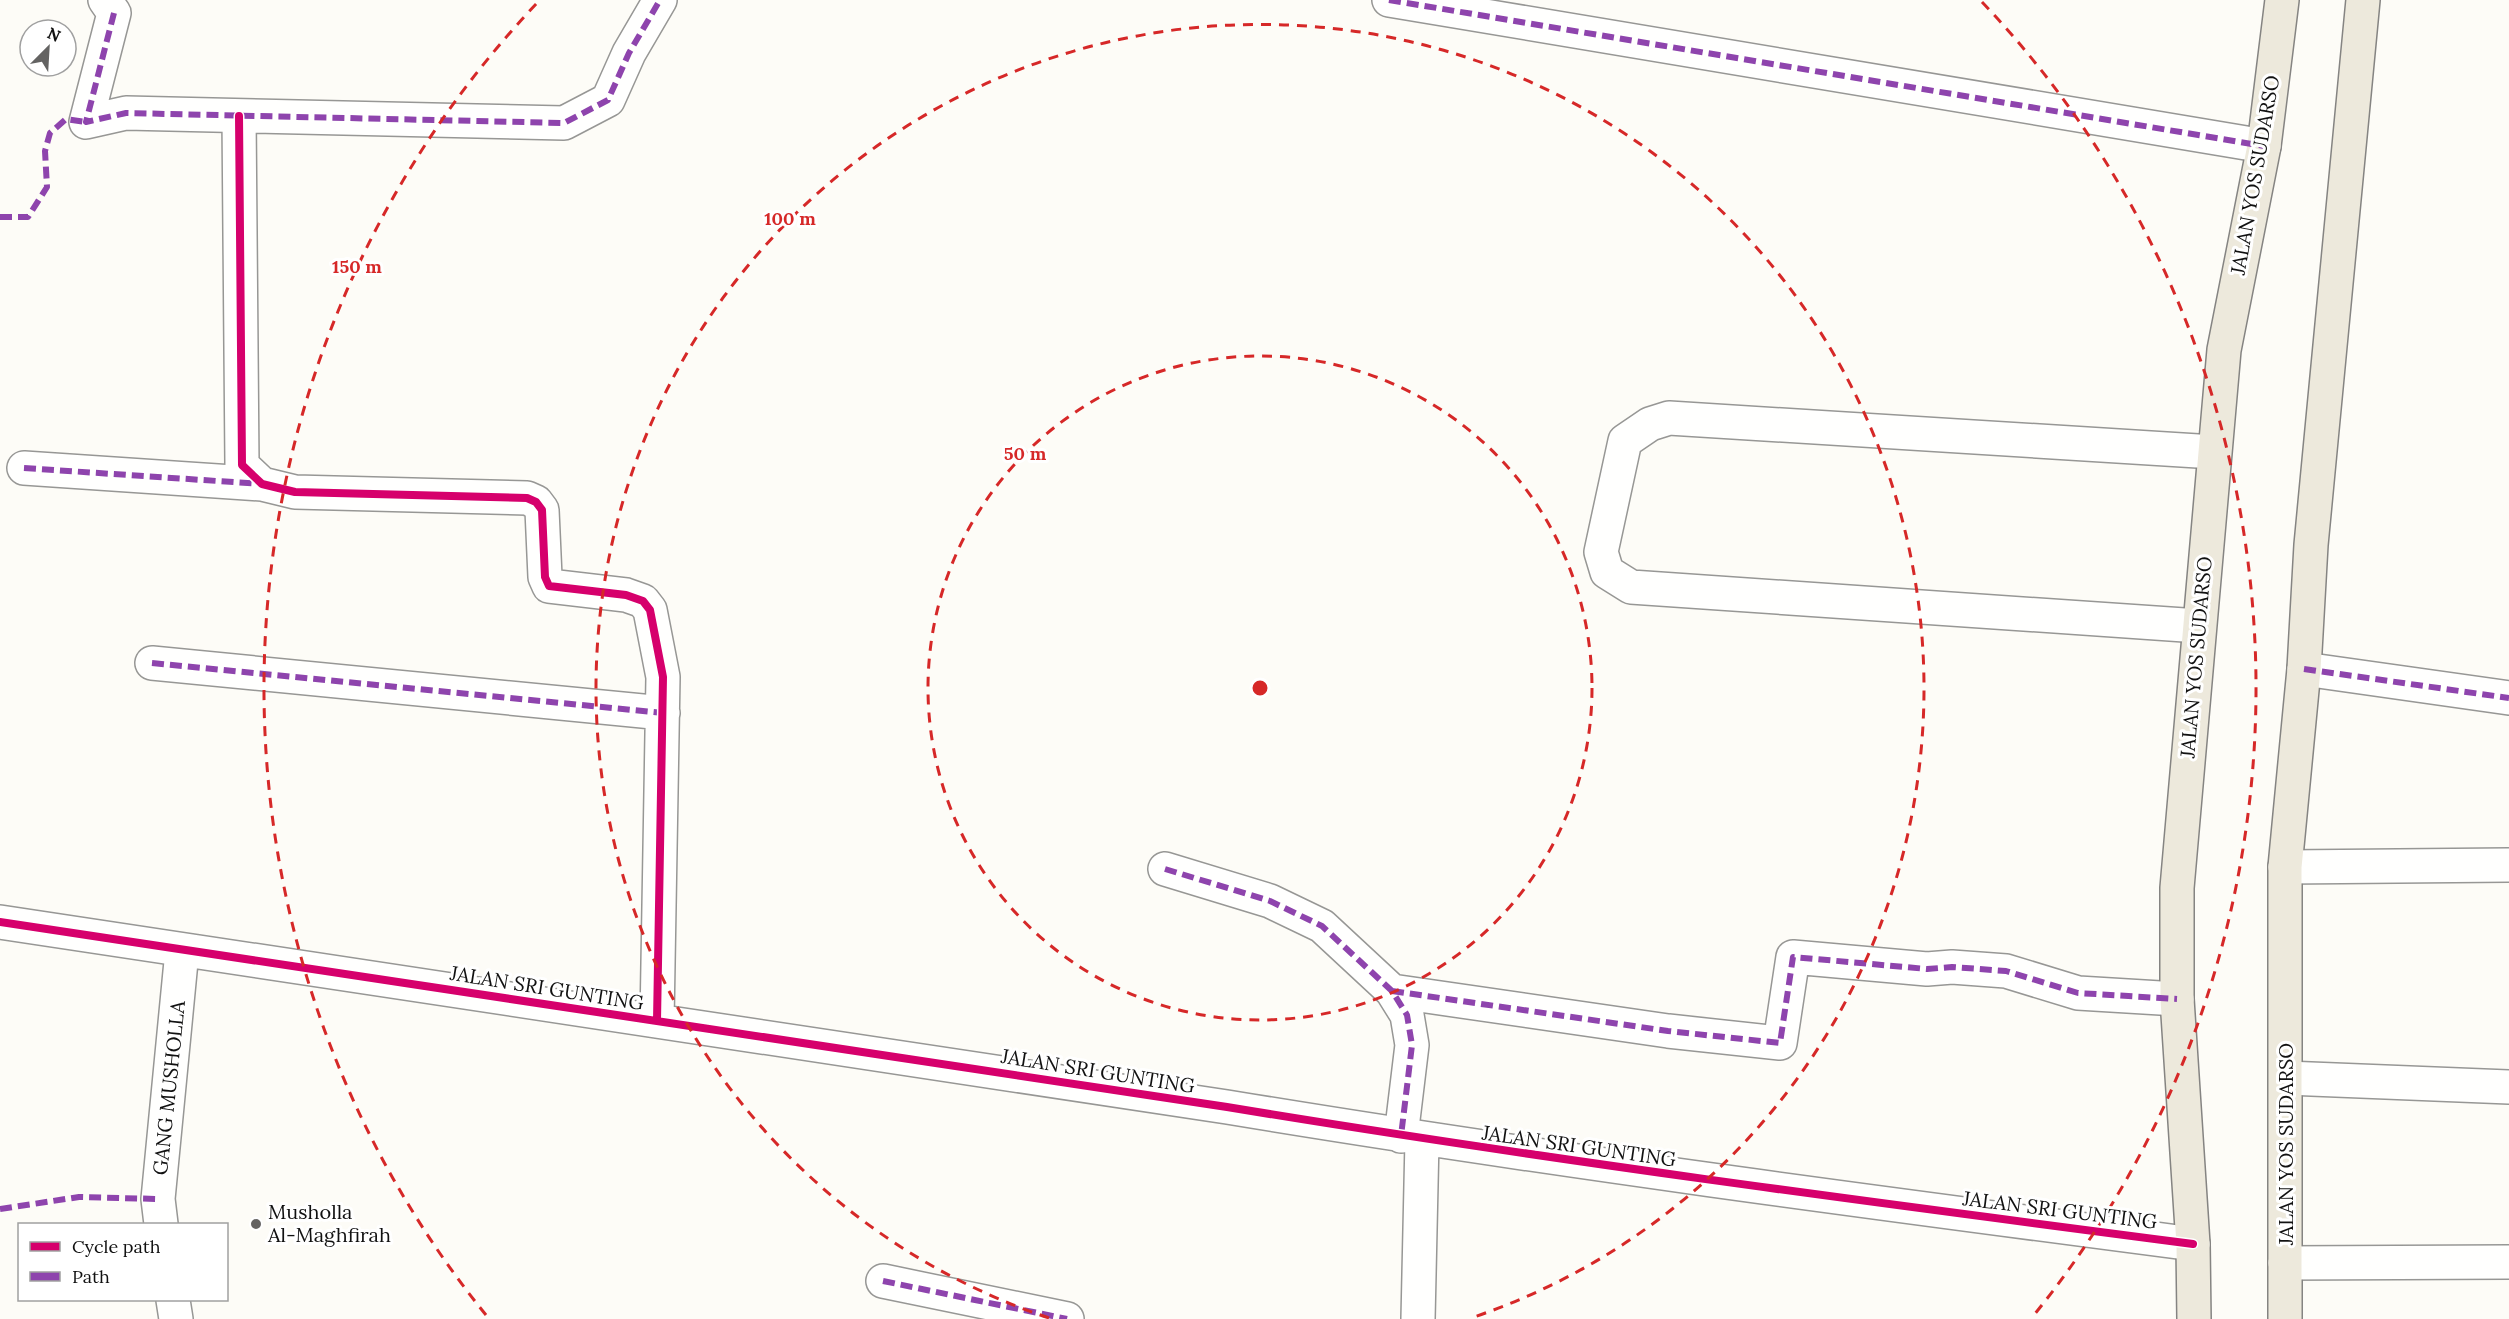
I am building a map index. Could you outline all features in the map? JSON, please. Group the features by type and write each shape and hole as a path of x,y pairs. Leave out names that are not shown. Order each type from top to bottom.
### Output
{"main road":[{"name":"JALAN YOS SUDARSO","path":"2194,1319 2193,1244 2177,999 2177,888 2224,350 2264,146 2282,0"},
{"name":"JALAN YOS SUDARSO","path":"2285,1319 2285,867 2304,669 2311,545 2363,0"}],"street":[{"path":"105,0 114,13 86,122 126,113 564,123 608,100 629,53 660,0"},
{"path":"1389,0 2264,146"},
{"path":"239,116 242,465 262,484"},
{"path":"2199,626 1630,587 1607,572 1602,552 1625,441 1650,424 1669,418 2214,452"},
{"path":"24,468 262,484 295,492 527,498 536,502 542,510 545,577 549,586 626,595 643,601 650,610 663,677 657,1021"},
{"path":"152,663 663,713"},
{"path":"2304,669 2509,698"},
{"path":"2285,867 2509,865"},
{"path":"1165,869 1270,902 1322,926 1392,991 1407,1015 1412,1045 1411,1138 1418,1319"},
{"name":"JALAN SRI GUNTING","path":"0,922 1411,1138 1699,1180 2193,1244"},
{"name":"GANG MUSHOLLA","path":"161,1223 158,1199 182,951"},
{"path":"1392,991 1668,1031 1780,1044 1793,957 1927,969 2006,971 2078,993 2177,999"},
{"path":"2286,1078 2509,1087"},
{"path":"2285,1263 2509,1262"},
{"path":"883,1281 1067,1319"},
{"path":"173,1301 176,1319"}],"marked path":[{"path":"114,13 86,122 126,113 564,123 608,100 629,53 660,0"},
{"path":"1389,0 2264,146"},
{"path":"0,217 28,217 47,187 45,151 50,133 66,119 86,122"},
{"path":"24,468 262,484"},
{"path":"152,663 663,713"},
{"path":"2304,669 2509,698"},
{"path":"1165,869 1270,901 1322,926 1392,991 1407,1015 1412,1045 1401,1136"},
{"path":"1392,991 1668,1031 1780,1043 1793,957 1927,969 1952,967 2006,971 2078,993 2177,999"},
{"path":"0,1209 79,1197 158,1199"},
{"path":"883,1281 1067,1319"}],"cycle path":[{"path":"239,116 242,465 262,484 295,492 527,498 536,502 542,510 545,577 549,586 626,595 643,601 650,610 663,677 657,1021"},
{"path":"0,922 1589,1163 2193,1244"}],"place":[{"name":"Musholla Al-Maghfirah","path":"256,1224"}]}
